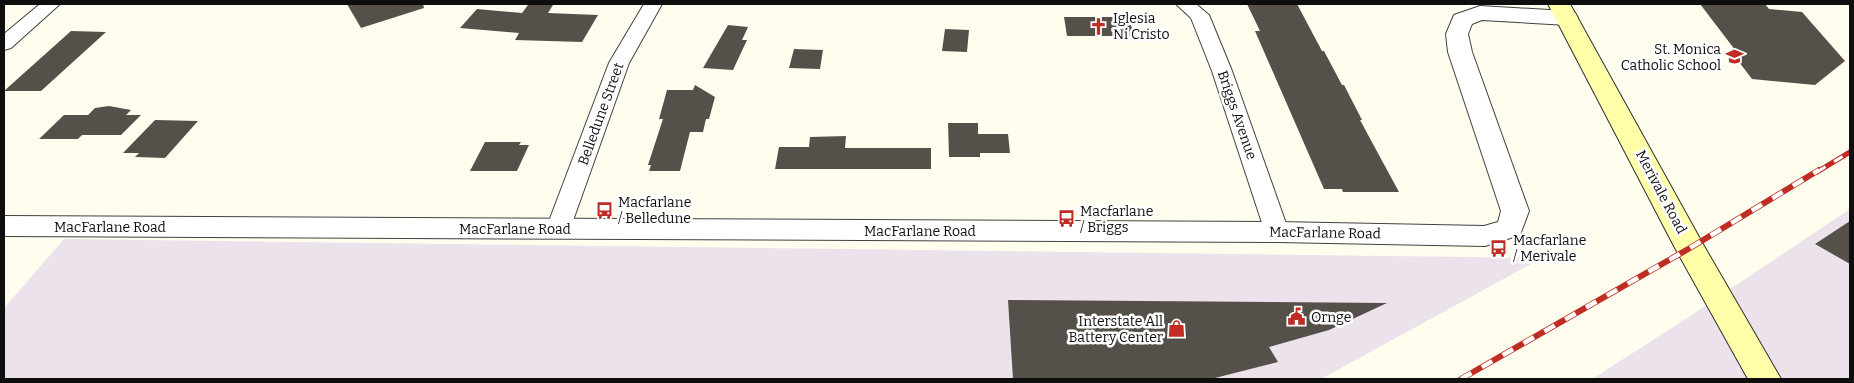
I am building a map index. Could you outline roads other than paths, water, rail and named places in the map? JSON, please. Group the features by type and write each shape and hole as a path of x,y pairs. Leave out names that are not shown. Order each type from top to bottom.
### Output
{"main road":[{"name":"Merivale Road","path":"1563,11 1690,248 1765,379"}],"street":[{"path":"4,44 51,4"},
{"name":"Belledune Street","path":"558,229 619,63 653,4"},
{"name":"Briggs Avenue","path":"1184,4 1199,16 1222,71 1277,232"},
{"name":"MacFarlane Road","path":"4,226 1277,232 1485,236 1510,228 1515,211 1460,52 1457,34 1462,20 1480,13 1563,11"}],"railway":[{"path":"1817,172 1850,152"},
{"path":"1461,379 1690,248 1819,170"}],"place":[{"name":"Iglesia Ni Cristo","path":"1099,26"},
{"name":"St. Monica Catholic School","path":"1735,57"},
{"name":"Macfarlane / Belledune","path":"604,210"},
{"name":"Macfarlane / Briggs","path":"1066,219"},
{"name":"Macfarlane / Merivale","path":"1499,248"},
{"name":"Ornge","path":"1297,317"},
{"name":"Interstate All Battery Center","path":"1177,329"}]}
